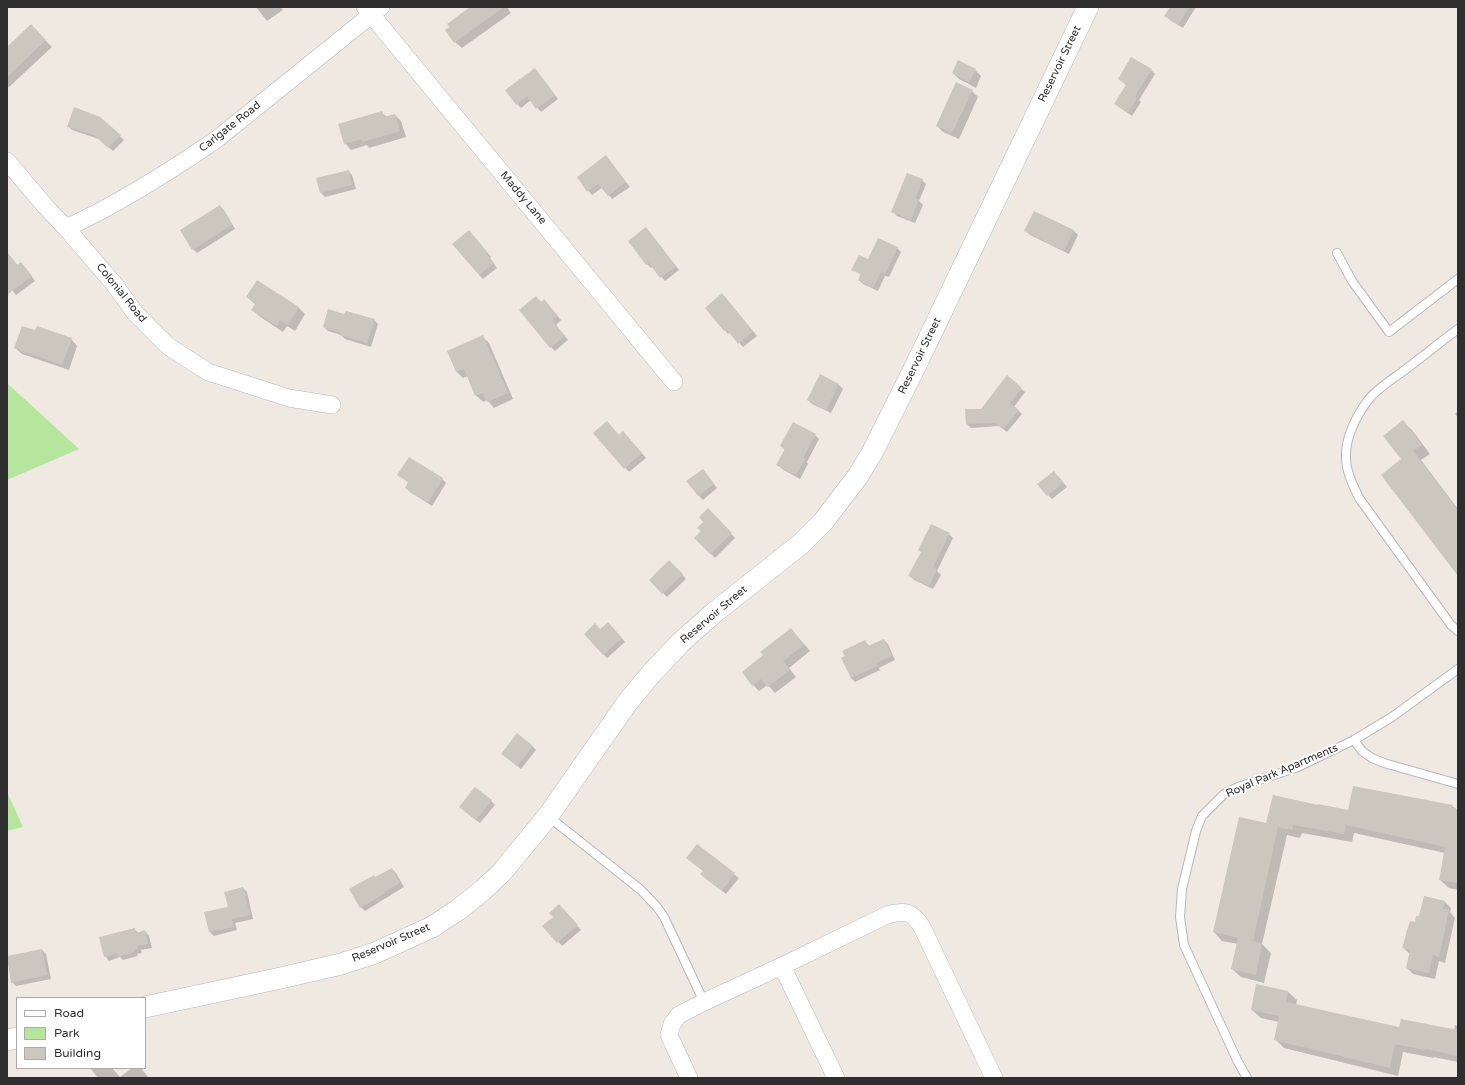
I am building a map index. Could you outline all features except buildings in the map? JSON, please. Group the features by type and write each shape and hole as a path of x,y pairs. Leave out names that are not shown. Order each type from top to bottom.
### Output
{"street":[{"name":"Reservoir Street","path":"146,1007 341,964 376,953 432,926 473,899 502,872 548,816 628,703 650,675 681,642 715,612 802,543 823,522 858,476 872,453 908,382 1088,7"},
{"name":"Carlgate Road","path":"66,228 87,219 134,192 217,139 373,10"},
{"name":"Maddy Lane","path":"373,10 404,56 674,382"},
{"name":"Colonial Road","path":"7,160 45,206 114,284 135,313 168,346 208,372 289,398 332,405"},
{"path":"689,1078 671,1041 670,1029 674,1020 679,1015 887,915 899,912 909,913 917,919 922,927 994,1078"},
{"path":"782,966 836,1078"}],"lane":[{"path":"1337,253 1352,281 1389,332 1458,279"},
{"path":"1458,329 1382,387 1370,399 1360,413 1352,429 1347,443 1346,457 1352,485 1359,498 1451,625 1458,631"},
{"name":"Royal Park Apartments","path":"1247,1078 1237,1060 1184,945 1180,917 1182,889 1196,831 1202,816 1224,794 1253,781 1298,767 1354,740 1392,717 1458,669"},
{"path":"1354,740 1362,750 1372,758 1384,763 1458,784"},
{"path":"548,816 641,890 657,907 664,917 704,1002"}],"green space":[{"path":"7,383 79,449 7,480"},
{"path":"7,792 23,827 7,831"}]}
